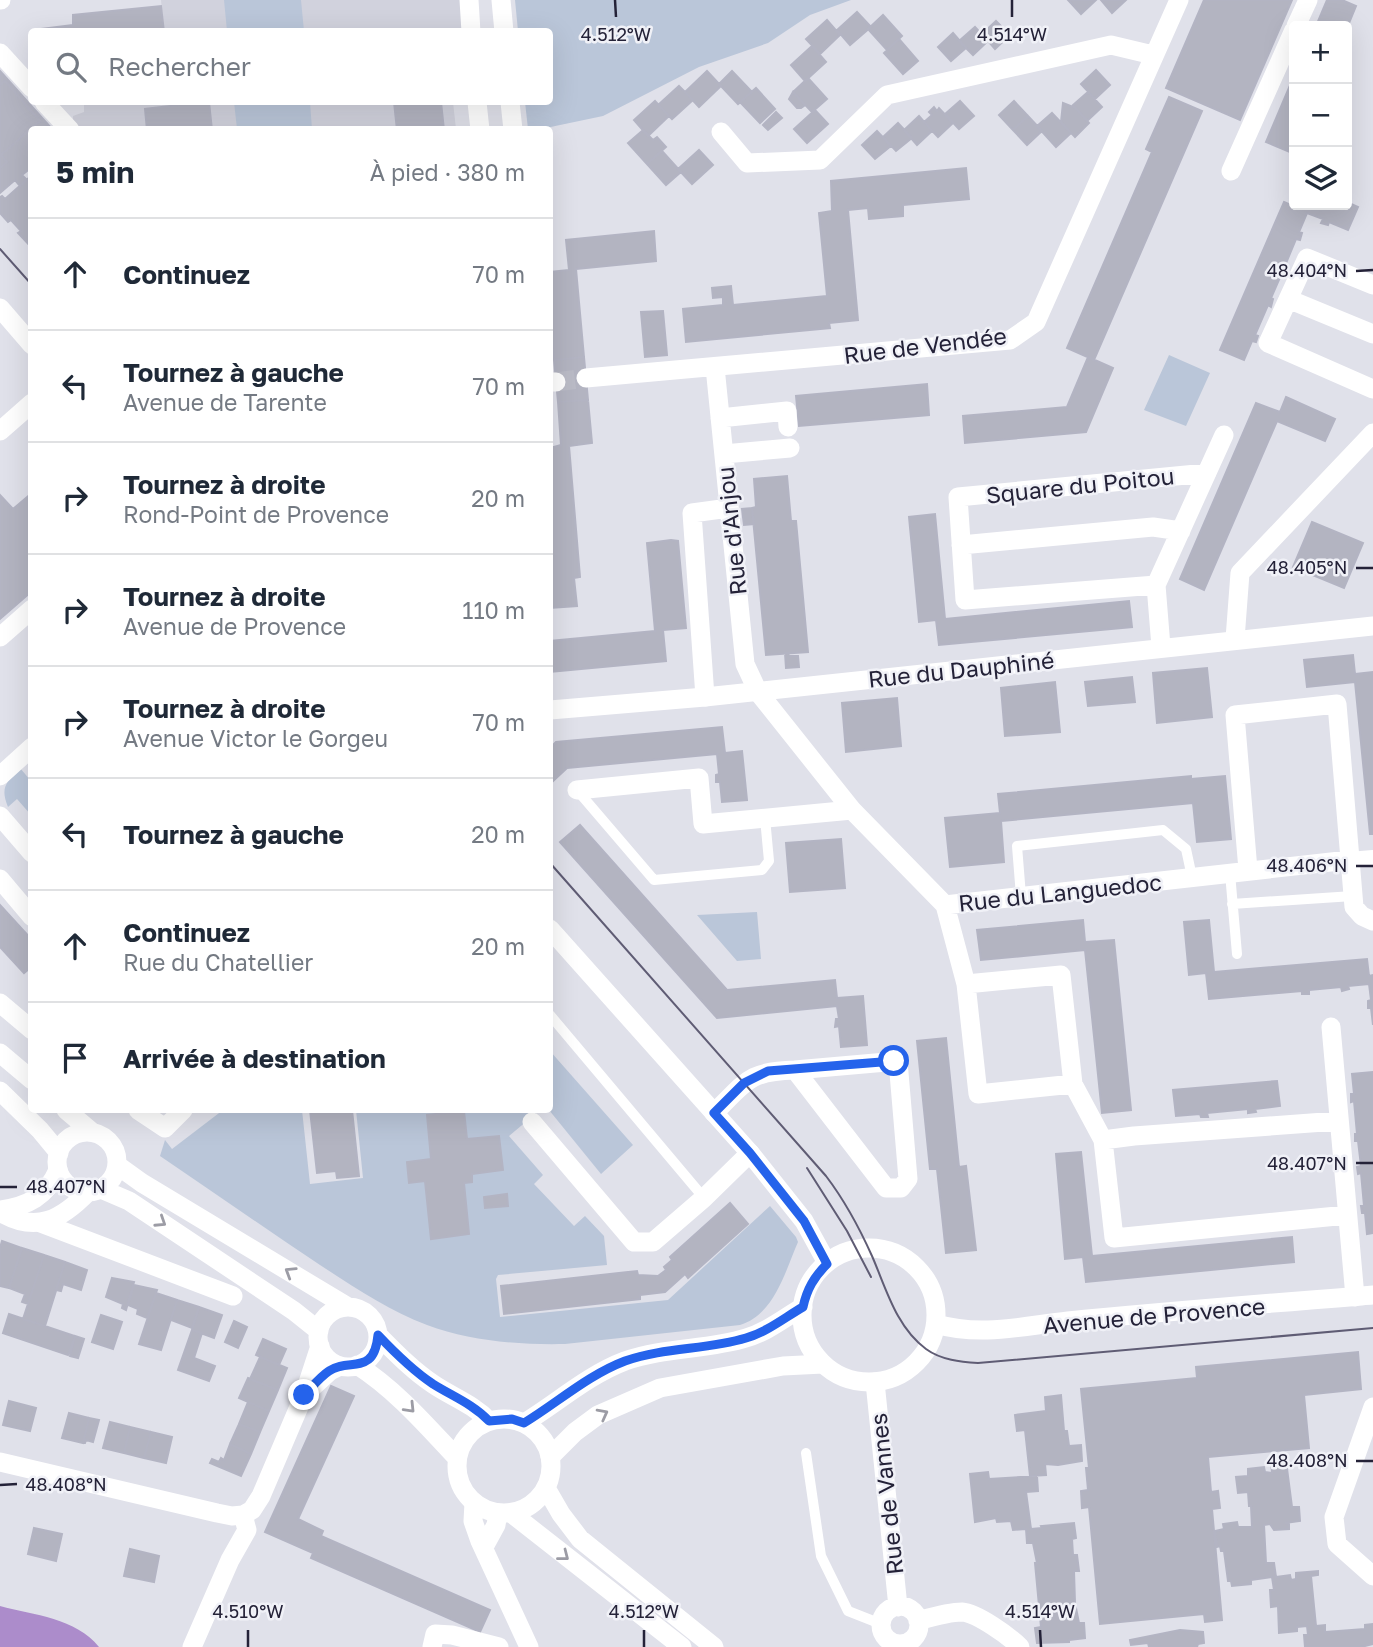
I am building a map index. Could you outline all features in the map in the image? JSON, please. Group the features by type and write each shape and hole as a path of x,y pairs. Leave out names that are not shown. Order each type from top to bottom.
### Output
{"street":[{"path":"469,0 471,28"},
{"path":"502,0 504,28"},
{"name":"Rue de Vendée","path":"586,378 1010,340 1036,322 1179,0"},
{"path":"1298,21 1308,0"},
{"path":"1231,171 1289,41"},
{"path":"721,132 747,163 820,160 887,95 1111,45 1153,55"},
{"path":"0,53 28,84"},
{"path":"47,105 66,126"},
{"path":"477,105 480,126"},
{"path":"510,105 513,126"},
{"path":"1373,285 1307,258 1268,344 1373,389"},
{"path":"1288,299 1373,334"},
{"path":"0,308 28,340"},
{"name":"Rue d'Anjou","path":"715,366 745,664 758,692"},
{"path":"0,431 28,406"},
{"path":"720,418 786,411 788,428"},
{"path":"1235,639 1240,573 1373,433"},
{"name":"Square du Poitou","path":"1161,647 1156,585 1224,435"},
{"path":"724,454 790,448"},
{"name":"Square du Poitou","path":"1156,585 965,600 958,497 1207,473"},
{"path":"705,697 692,513 729,508"},
{"name":"Square du Poitou","path":"961,545 1153,527 1181,531"},
{"path":"0,637 28,612"},
{"name":"Rue du Dauphiné","path":"553,710 758,692 1373,626"},
{"name":"Rue du Languedoc","path":"758,692 852,810 945,905 1373,858"},
{"path":"1239,872 1235,715 1337,704 1354,907 1357,912 1373,921"},
{"path":"0,776 28,751"},
{"path":"577,790 699,778 703,824 852,810"},
{"path":"0,816 28,848"},
{"path":"0,879 28,912"},
{"path":"945,905 966,984 978,1094 1073,1084"},
{"path":"553,932 750,1153 804,1221 827,1264"},
{"path":"966,984 1061,975 1073,1084 1103,1140 1114,1238 1347,1215"},
{"path":"0,1003 28,1027"},
{"path":"1331,1027 1347,1215 1364,1296"},
{"path":"0,1053 28,1077"},
{"path":"714,1113 748,1080 768,1071 898,1061 908,1179 901,1188 886,1188 795,1070"},
{"path":"0,1091 40,1130 69,1186 114,1193 294,1311 319,1339 327,1356 379,1379 457,1458"},
{"path":"41,1223 69,1211 112,1179 117,1165 114,1147 108,1140 92,1132 70,1113"},
{"path":"142,1113 165,1128 180,1113"},
{"path":"532,1122 634,1242 653,1242 750,1153"},
{"path":"1103,1140 1338,1122"},
{"path":"0,1211 32,1202 44,1193 53,1182 58,1161 71,1136 92,1132"},
{"path":"117,1165 142,1183 348,1307 362,1310 371,1317 378,1335 411,1367 432,1383 477,1409 489,1421"},
{"path":"0,1211 20,1221 41,1223 233,1296"},
{"path":"816,1242 835,1252 867,1248 898,1255 915,1267 928,1283 935,1303 936,1324 927,1350 912,1367 900,1374 875,1382 856,1381 839,1375 823,1364 806,1338 802,1323 807,1291 815,1276 827,1264 846,1252"},
{"name":"Avenue de Provence","path":"936,1324 954,1330 1007,1329 1068,1321 1364,1296"},
{"path":"0,1462 225,1515 243,1515 252,1510 261,1496 304,1395 325,1317 332,1311 348,1307"},
{"path":"524,1423 585,1382 621,1363 649,1353 746,1338 774,1326 803,1307"},
{"path":"304,1395 330,1371 368,1360 375,1350 378,1335"},
{"path":"551,1457 575,1432 598,1415 660,1388 783,1366 823,1364"},
{"name":"Rue de Vannes","path":"875,1382 898,1607"},
{"path":"1373,1407 1334,1517 1337,1544 1373,1576"},
{"path":"484,1547 504,1513 531,1505 546,1488 550,1478 551,1457 541,1437 524,1423 512,1419 489,1421 468,1435 457,1458 459,1483 474,1503 504,1513 682,1647"},
{"path":"546,1488 580,1539 714,1647"},
{"path":"474,1503 473,1521 529,1647"},
{"path":"192,1647 230,1560 247,1530 243,1515"},
{"name":"Rue de Vannes","path":"881,1624 888,1610 898,1607 913,1612 918,1621"},
{"path":"881,1624 887,1639 902,1645 915,1636 918,1621 965,1612 1005,1633 1020,1647"},
{"path":"432,1647 435,1634 452,1635 499,1647"}],"lane":[{"path":"577,790 654,880 762,870 769,861 765,818"},
{"path":"1021,896 1017,846 1163,831 1186,849 1192,877"},
{"path":"1237,954 1232,904 1239,872"},
{"path":"1232,904 1353,896"},
{"path":"553,1019 704,1198"},
{"path":"806,1452 821,1556 848,1611 881,1624"}],"shaded area":[{"path":"161,0 460,0 463,28 164,28"},
{"path":"224,0 301,0 304,28 227,28"},
{"path":"515,0 851,0 810,15 768,43 699,67 603,116 553,126 528,126 525,105 553,105 553,28 518,28"},
{"path":"84,105 453,105 456,126 76,126 73,116 84,112"},
{"path":"234,105 310,105 312,126 237,126"},
{"path":"1169,355 1210,373 1186,426 1144,410"},
{"path":"20,768 28,777 28,812 17,799 8,807 5,790 11,777"},
{"path":"757,912 761,959 737,961 697,915"},
{"path":"553,1054 633,1145 601,1174 551,1113"},
{"path":"219,1113 302,1113 310,1184 363,1178 356,1113 536,1113 509,1136 543,1175 534,1184 574,1226 585,1216 604,1236 607,1265 498,1275 496,1279 500,1317 668,1300 770,1206 798,1242 770,1302 752,1320 740,1325 565,1344 512,1343 477,1338 413,1319 372,1298 160,1156 165,1140 172,1149"},
{"path":"0,1606 67,1624 90,1637 99,1647 0,1647"}],"building":[{"path":"1068,0 1096,0 1081,14"},
{"path":"1101,0 1126,0 1112,13"},
{"path":"1204,0 1292,0 1240,120 1166,88"},
{"path":"1327,0 1342,0 1356,6 1350,21 1318,21"},
{"path":"161,6 164,28 48,28 73,25 73,15"},
{"path":"857,12 871,27 850,45 837,30"},
{"path":"883,15 902,36 887,50 868,29"},
{"path":"827,20 840,35 820,54 806,39"},
{"path":"996,21 1010,35 995,49 982,34"},
{"path":"975,27 988,41 973,55 959,41"},
{"path":"953,33 966,48 951,61 938,47"},
{"path":"899,39 918,61 903,74 884,53"},
{"path":"812,46 826,62 805,81 791,65"},
{"path":"1096,70 1110,85 1095,99 1081,84"},
{"path":"0,71 49,126 34,126 40,121 5,81 0,85"},
{"path":"707,71 721,86 699,107 685,92"},
{"path":"732,71 752,92 738,104 719,84"},
{"path":"808,78 827,99 812,112 793,92"},
{"path":"5,81 40,121 34,126 28,126 28,131 1,155 7,162 0,168 0,85"},
{"path":"679,86 693,100 672,119 658,105"},
{"path":"756,88 775,109 760,123 740,102"},
{"path":"1289,88 1289,152 1266,142"},
{"path":"793,92 805,105 801,108 797,108 789,99"},
{"path":"1088,92 1102,107 1087,121 1073,105"},
{"path":"1169,97 1202,111 1094,360 1067,348 1152,152 1146,149"},
{"path":"655,101 669,116 648,136 634,120"},
{"path":"960,101 974,116 959,129 945,114"},
{"path":"1014,101 1028,116 1013,130 999,115"},
{"path":"1063,103 1076,108 1089,123 1075,137 1061,122"},
{"path":"209,105 212,126 147,126 145,109"},
{"path":"394,105 441,105 444,126 397,126"},
{"path":"934,107 937,111 939,108 953,123 938,137 924,122 932,115 929,112"},
{"path":"815,110 828,124 807,143 794,129"},
{"path":"776,112 782,118 768,130 763,125"},
{"path":"1052,113 1071,133 1056,147 1037,126"},
{"path":"919,116 932,131 917,145 904,130"},
{"path":"1028,116 1042,131 1027,145 1013,130"},
{"path":"898,123 912,138 896,151 883,137"},
{"path":"643,130 653,140 657,137 666,147 647,164 628,143"},
{"path":"28,131 28,170 22,175 27,180 20,186 15,180 0,193 0,168 7,162 1,155"},
{"path":"877,131 891,146 875,159 862,145"},
{"path":"699,150 713,165 692,184 678,169"},
{"path":"662,151 681,172 666,185 647,164"},
{"path":"966,168 969,199 903,205 903,216 869,219 868,208 848,210 858,320 829,323 830,328 686,342 683,309 723,305 723,297 713,298 712,288 731,286 733,305 827,296 819,213 832,211 831,181"},
{"path":"28,179 28,244 11,220 8,222 0,213 0,197 5,199"},
{"path":"1284,202 1289,204 1289,210 1352,210 1352,204 1358,207 1348,230 1329,222 1328,225 1321,223 1323,219 1307,213 1299,232 1302,233 1300,240 1296,239 1284,268 1287,270 1284,277 1281,275 1271,298 1271,307 1268,305 1255,335 1258,336 1256,342 1252,341 1244,360 1220,350"},
{"path":"654,231 656,261 576,269 584,357 554,360 553,272 569,270 566,240"},
{"path":"663,311 667,355 645,357 641,312"},
{"path":"584,357 588,400 558,402 554,360"},
{"path":"1088,357 1113,368 1086,432 965,443 963,416 1067,407"},
{"path":"927,384 929,415 799,426 796,396"},
{"path":"1286,397 1335,419 1325,441 1277,421 1204,590 1180,579 1256,403 1280,412"},
{"path":"588,400 592,443 569,446 580,577 574,578 577,606 553,608 553,447 561,445 558,402"},
{"path":"787,476 791,521 796,521 808,652 766,655 752,508 756,507 754,479"},
{"path":"0,495 13,509 28,496 28,594 0,619"},
{"path":"752,508 754,524 744,525 742,509"},
{"path":"935,514 945,619 1129,601 1132,627 939,645 936,620 919,622 909,517"},
{"path":"1312,522 1363,543 1344,588 1293,567"},
{"path":"678,541 686,628 663,630 666,661 553,672 553,641 655,631 647,543"},
{"path":"785,653 798,656 799,667 786,668"},
{"path":"1353,655 1355,674 1373,672 1373,834 1370,834 1355,682 1307,687 1304,660"},
{"path":"1207,668 1212,717 1157,723 1153,673"},
{"path":"1132,677 1135,702 1088,706 1085,682"},
{"path":"1055,682 1060,732 1005,736 1001,688"},
{"path":"897,698 901,746 846,752 842,703"},
{"path":"722,727 725,753 742,751 747,800 722,802 720,782 716,782 716,775 719,774 717,754 567,768 553,781 553,745 556,742"},
{"path":"1191,776 1191,779 1225,776 1231,839 1197,842 1193,803 1001,821 1004,862 950,867 945,818 1000,813 998,794"},
{"path":"580,825 727,990 835,980 837,998 863,996 867,1045 841,1047 839,1026 835,1027 836,1019 839,1019 837,1006 717,1018 560,842"},
{"path":"841,839 845,888 790,892 786,843"},
{"path":"0,905 28,936 28,970 24,973 0,947"},
{"path":"1083,920 1085,942 1114,940 1131,1110 1102,1113 1085,950 981,960 977,930"},
{"path":"1209,920 1214,972 1367,959 1369,976 1373,975 1373,1025 1371,1008 1368,1008 1368,1001 1371,1000 1369,984 1348,986 1349,989 1342,991 1341,987 1309,990 1309,994 1302,994 1302,991 1209,999 1206,973 1189,975 1184,922"},
{"path":"946,1038 959,1167 966,1166 976,1250 946,1253 937,1169 930,1169 917,1041"},
{"path":"1373,1072 1373,1233 1367,1234 1365,1213 1362,1213 1361,1206 1364,1206 1361,1173 1358,1174 1357,1167 1361,1166 1358,1141 1355,1141 1357,1134 1351,1094 1354,1094 1352,1074"},
{"path":"1277,1081 1280,1106 1255,1109 1256,1112 1248,1113 1248,1109 1207,1113 1208,1117 1201,1117 1200,1114 1176,1116 1173,1090"},
{"path":"310,1113 352,1113 359,1176 337,1178 336,1171 317,1173"},
{"path":"464,1113 467,1139 499,1136 503,1170 472,1174 472,1182 464,1183 469,1234 431,1239 425,1181 409,1183 407,1162 431,1159 427,1115"},
{"path":"1081,1152 1092,1256 1292,1237 1294,1262 1086,1282 1083,1257 1065,1259 1056,1154"},
{"path":"507,1194 508,1206 485,1208 484,1197"},
{"path":"730,1203 748,1224 688,1278 685,1274 665,1292 640,1295 640,1299 504,1314 501,1286 637,1271 638,1275 658,1276 666,1270 664,1267 672,1260 670,1257"},
{"path":"2,1241 22,1248 9,1288 0,1286"},
{"path":"22,1248 44,1255 28,1304 22,1302 25,1294 9,1288"},
{"path":"44,1255 65,1262 45,1326 23,1319"},
{"path":"65,1262 87,1270 81,1290 63,1284 61,1291 56,1290"},
{"path":"112,1278 134,1282 126,1310 122,1308 123,1304 106,1297"},
{"path":"134,1285 157,1290 147,1318 137,1314 138,1309 128,1305"},
{"path":"156,1293 177,1300 161,1350 139,1344"},
{"path":"177,1300 199,1307 192,1328 171,1320"},
{"path":"199,1307 222,1315 214,1338 192,1330"},
{"path":"9,1314 75,1336 68,1355 3,1333"},
{"path":"101,1315 122,1322 113,1349 92,1342"},
{"path":"234,1321 247,1327 238,1348 225,1342"},
{"path":"192,1330 202,1333 194,1358 215,1366 209,1381 178,1370"},
{"path":"75,1336 84,1339 78,1358 70,1356"},
{"path":"263,1339 286,1349 279,1365 256,1355"},
{"path":"1358,1352 1361,1389 1304,1395 1309,1448 1208,1457 1211,1492 1218,1491 1220,1508 1212,1509 1222,1620 1205,1622 1204,1614 1100,1624 1089,1507 1082,1508 1081,1491 1088,1490 1086,1468 1089,1468 1081,1389 1197,1378 1196,1367"},
{"path":"260,1357 287,1368 278,1390 250,1379"},
{"path":"248,1378 278,1390 269,1411 239,1398"},
{"path":"331,1386 354,1396 298,1519 323,1531 321,1536 490,1610 480,1632 311,1558 313,1553 265,1532"},
{"path":"1061,1395 1064,1431 1067,1431 1069,1446 1081,1445 1082,1461 1045,1464 1046,1475 1030,1476 1025,1430 1017,1431 1015,1415 1046,1411 1045,1397"},
{"path":"9,1401 36,1408 30,1431 3,1425"},
{"path":"248,1402 269,1411 260,1432 239,1424"},
{"path":"69,1413 89,1418 83,1443 62,1438"},
{"path":"89,1418 99,1420 93,1442 86,1440 83,1443"},
{"path":"110,1422 130,1427 124,1453 103,1448"},
{"path":"239,1424 260,1432 251,1454 230,1444"},
{"path":"130,1427 151,1432 144,1458 124,1453"},
{"path":"151,1432 172,1437 166,1463 144,1458"},
{"path":"230,1444 251,1454 241,1476 210,1463 212,1459 219,1462 221,1458 224,1460"},
{"path":"1286,1461 1292,1507 1299,1507 1300,1521 1285,1523 1289,1524 1289,1529 1274,1530 1270,1524 1264,1525 1266,1563 1274,1563 1276,1577 1290,1575 1291,1580 1296,1579 1296,1573 1318,1571 1318,1575 1311,1576 1316,1626 1325,1625 1325,1632 1365,1629 1365,1625 1373,1624 1373,1644 1361,1647 1305,1647 1304,1635 1308,1635 1307,1626 1297,1627 1297,1631 1279,1633 1278,1606 1271,1607 1270,1590 1274,1590 1272,1577 1251,1580 1251,1584 1232,1586 1231,1581 1228,1581 1224,1551 1221,1551 1220,1546 1217,1547 1215,1531 1224,1529 1223,1524 1237,1522 1238,1527 1252,1527 1248,1492 1238,1493 1236,1477 1248,1476 1248,1469 1264,1467 1265,1472 1272,1473 1271,1462"},
{"path":"988,1472 989,1479 1037,1476 1038,1491 1026,1492 1031,1529 1074,1523 1076,1538 1072,1539 1073,1555 1077,1555 1079,1571 1074,1571 1075,1603 1079,1623 1084,1623 1085,1638 1069,1642 1037,1643 1035,1628 1041,1627 1037,1563 1033,1543 1027,1543 1026,1529 1013,1530 1011,1521 997,1522 996,1518 975,1522 970,1474"},
{"path":"34,1528 62,1534 56,1561 28,1554"},
{"path":"130,1549 159,1556 154,1582 124,1576"},
{"path":"1180,1630 1203,1632 1204,1643 1198,1644 1197,1647 1149,1647 1148,1643 1131,1645 1130,1640"}],"tunnel":[{"path":"556,382 586,378"}],"tram line":[{"path":"0,249 28,280"},
{"path":"553,866 826,1176 857,1225 899,1318 916,1340 932,1353 951,1360 978,1363 1373,1328"},
{"path":"807,1168 847,1231 871,1277"}],"route":[{"path":"304,1395 330,1371 368,1360 375,1350 378,1335 401,1359 432,1383 477,1409 489,1421 512,1419 524,1423 585,1382 621,1363 649,1353 746,1338 774,1326 803,1307 815,1276 827,1264 804,1221 714,1113 744,1083 768,1071 894,1061"}]}
